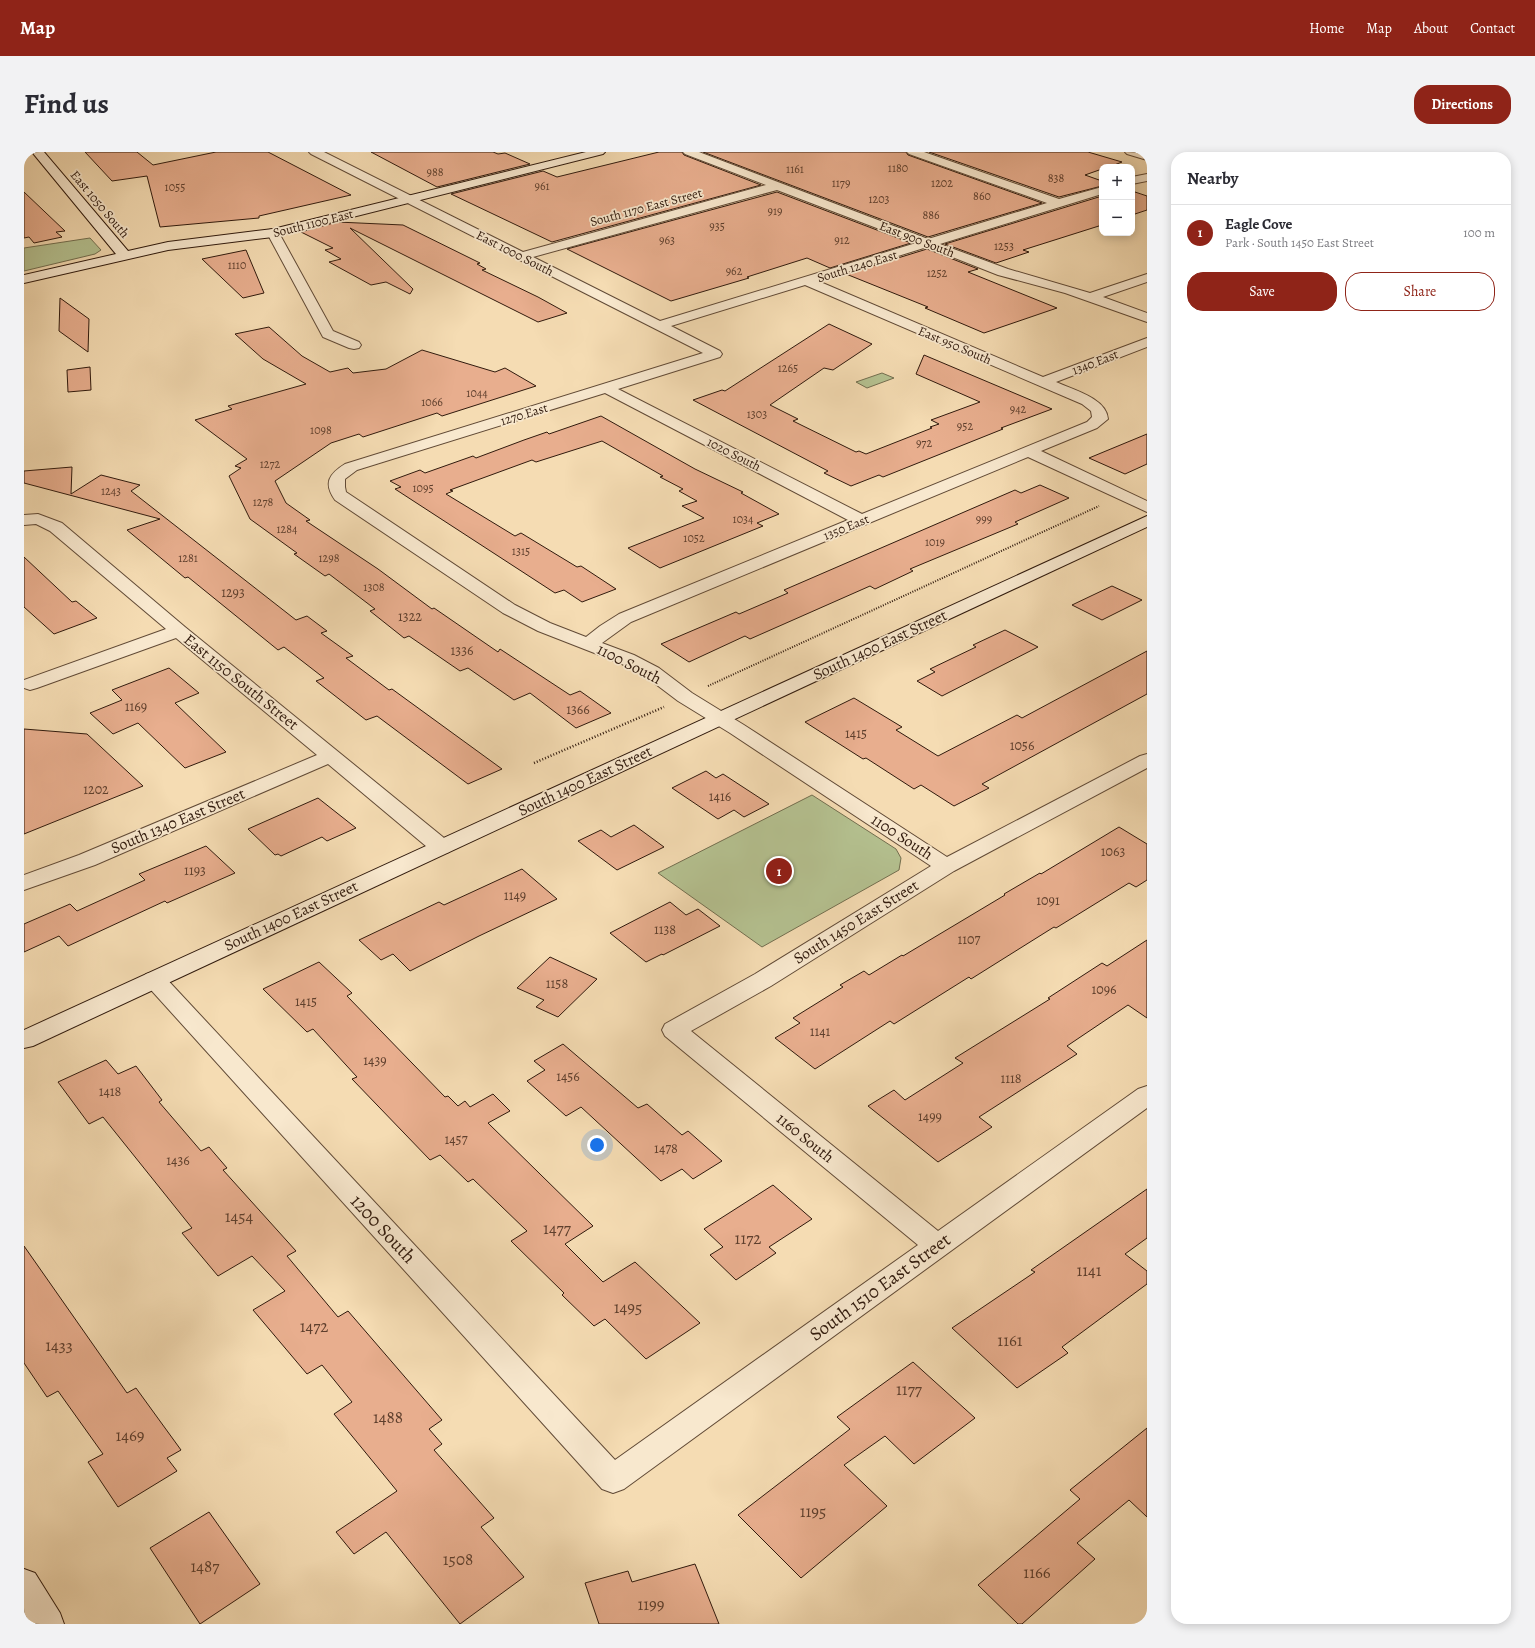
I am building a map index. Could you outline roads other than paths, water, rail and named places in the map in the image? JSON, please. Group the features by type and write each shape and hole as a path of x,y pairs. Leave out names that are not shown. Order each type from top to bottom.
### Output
{"street":[{"name":"East 1050 South","path":"38,152 124,255"},
{"name":"East 1000 South","path":"315,152 715,354"},
{"name":"South 1100 East","path":"24,279 168,246 250,237 272,233 599,152"},
{"name":"East 900 South","path":"689,152 1026,280 1070,290 1147,318"},
{"path":"913,152 1059,203"},
{"path":"1131,152 1147,157"},
{"path":"1135,180 1147,177"},
{"name":"South 1170 East Street","path":"522,256 777,186"},
{"name":"South 1240 East","path":"657,326 806,282 1099,191"},
{"path":"272,233 328,334 354,345"},
{"path":"1091,298 1147,278"},
{"name":"East 950 South","path":"806,282 1087,401 1096,407 1101,413"},
{"name":"1340 East","path":"1043,382 1147,342"},
{"name":"1270 East","path":"337,480 342,473 351,467 715,354"},
{"name":"1020 South","path":"606,388 861,520"},
{"name":"1350 East","path":"589,644 606,630 625,618 1092,425 1100,419 1101,413"},
{"path":"1028,451 1147,507"},
{"name":"1100 South","path":"337,480 336,489 341,497 509,609 544,627 627,659 652,672 685,697 720,718 946,866"},
{"name":"East 1150 South Street","path":"31,520 56,527 179,631 441,847"},
{"name":"South 1400 East Street","path":"24,1040 1147,521"},
{"path":"30,684 179,631"},
{"name":"South 1340 East Street","path":"24,883 87,860 331,756"},
{"name":"South 1450 East Street","path":"674,1030 763,980 946,866 1147,760"},
{"name":"1200 South","path":"154,980 613,1479"},
{"name":"1160 South","path":"674,1030 937,1246"},
{"name":"South 1510 East Street","path":"613,1479 1147,1095"},
{"path":"24,1584 48,1624"}],"place":[{"name":"Eagle Cove","path":"779,871"}]}
